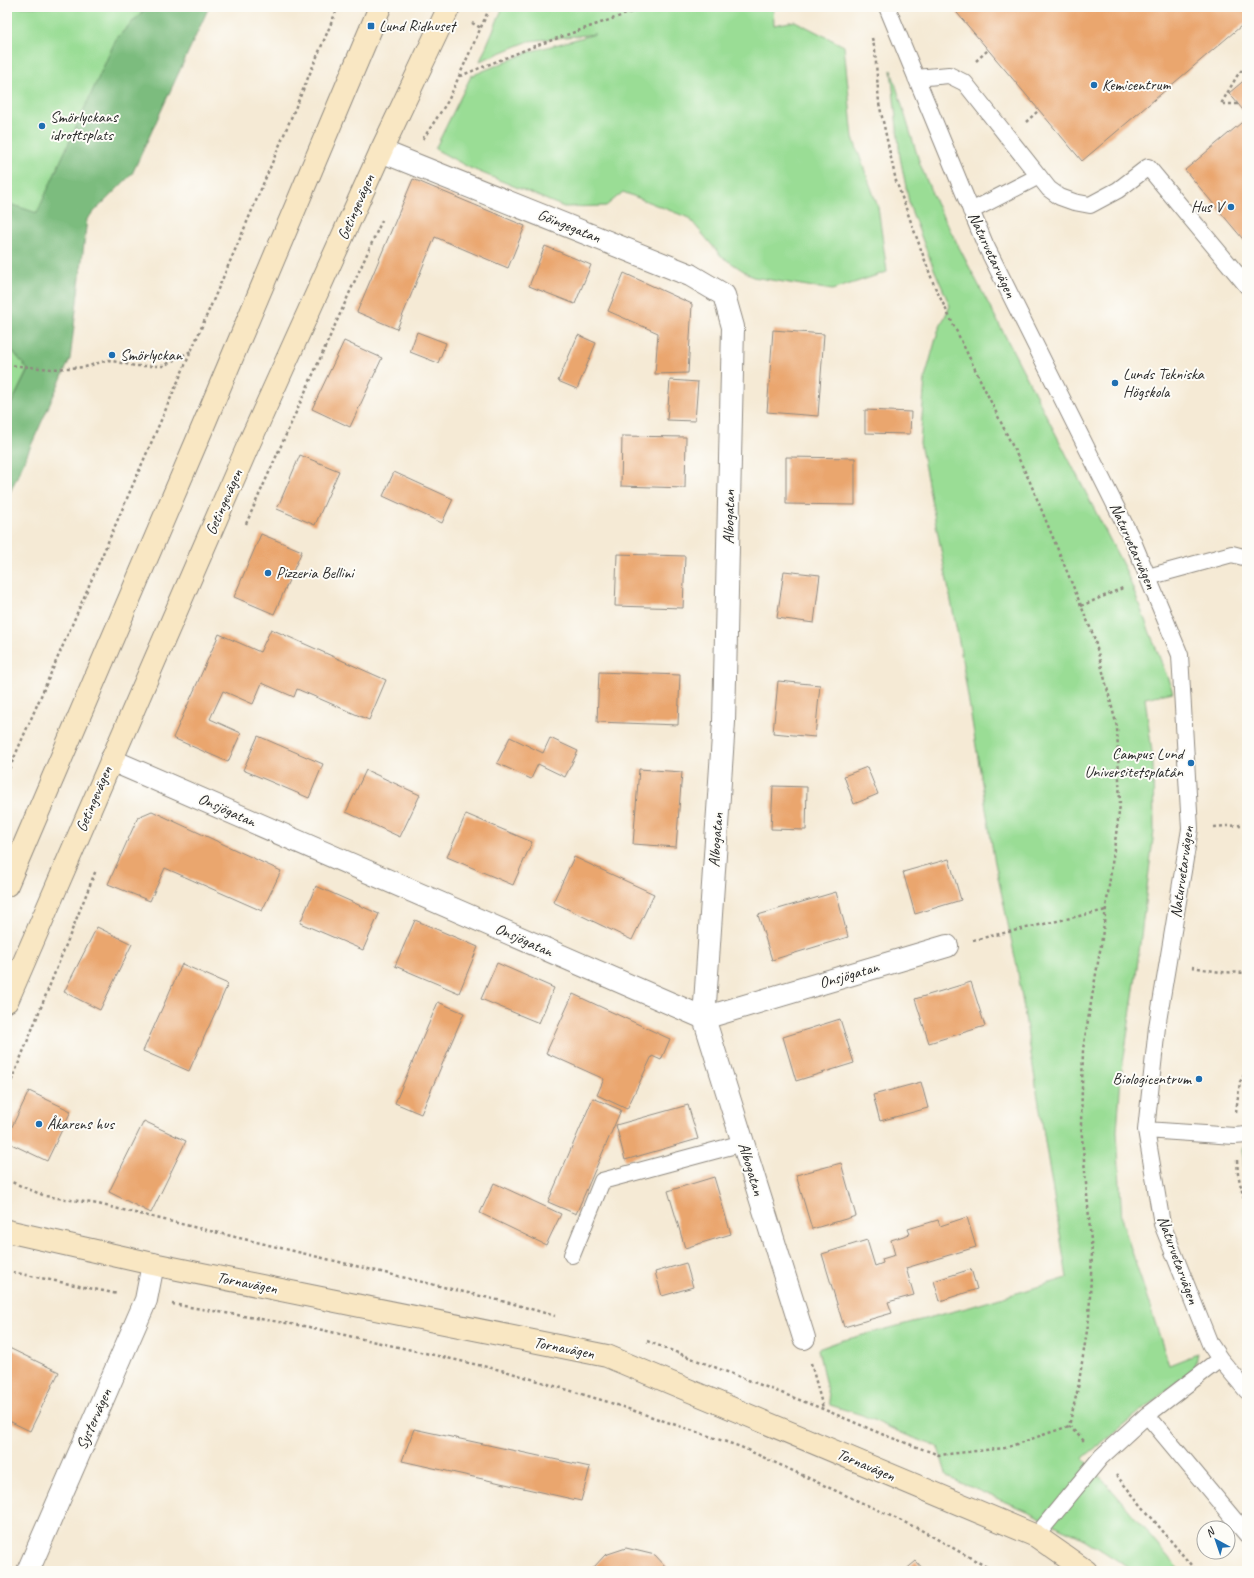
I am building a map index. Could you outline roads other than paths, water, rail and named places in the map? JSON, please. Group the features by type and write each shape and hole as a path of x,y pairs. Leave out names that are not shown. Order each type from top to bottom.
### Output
{"main road":[{"path":"7,885 215,399 380,7"},
{"name":"Getingevägen","path":"7,1001 247,448 381,151 449,7"},
{"name":"Tornavägen","path":"7,1231 153,1264 607,1356 1036,1536 1086,1571"}],"street":[{"name":"Göingegatan","path":"381,151 690,275 724,295 733,327"},
{"name":"Albogatan","path":"733,327 724,722 704,1018 804,1338"},
{"name":"Onsjögatan","path":"111,760 704,1018 947,946"},
{"name":"Systervägen","path":"28,1571 146,1300 153,1264"}],"lane":[{"name":"Naturvetarvägen","path":"887,7 985,244 1132,539 1180,655 1190,829 1157,1027 1146,1130 1162,1224 1210,1344 1220,1359 1247,1391"},
{"path":"916,78 949,75 965,83 1049,189 1060,197 1074,202 1090,205 1118,190 1148,167 1247,286"},
{"path":"971,211 1039,176"},
{"path":"1148,577 1232,554 1247,558"},
{"path":"1146,1130 1241,1135"},
{"path":"572,1254 602,1181 743,1143"},
{"path":"1036,1536 1101,1456 1147,1415 1220,1359"},
{"path":"1147,1415 1247,1535"}],"place":[{"name":"Lund Ridhuset","path":"371,26"},
{"name":"Kemicentrum","path":"1094,85"},
{"name":"Smörlyckans idrottsplats","path":"42,126"},
{"name":"Hus V","path":"1231,207"},
{"name":"Smörlyckan","path":"112,355"},
{"name":"Lunds Tekniska Högskola","path":"1115,383"},
{"name":"Pizzeria Bellini","path":"268,573"},
{"name":"Campus Lund Universitetsplatån","path":"1191,763"},
{"name":"Biologicentrum","path":"1199,1079"},
{"name":"Åkarens hus","path":"39,1124"}]}
